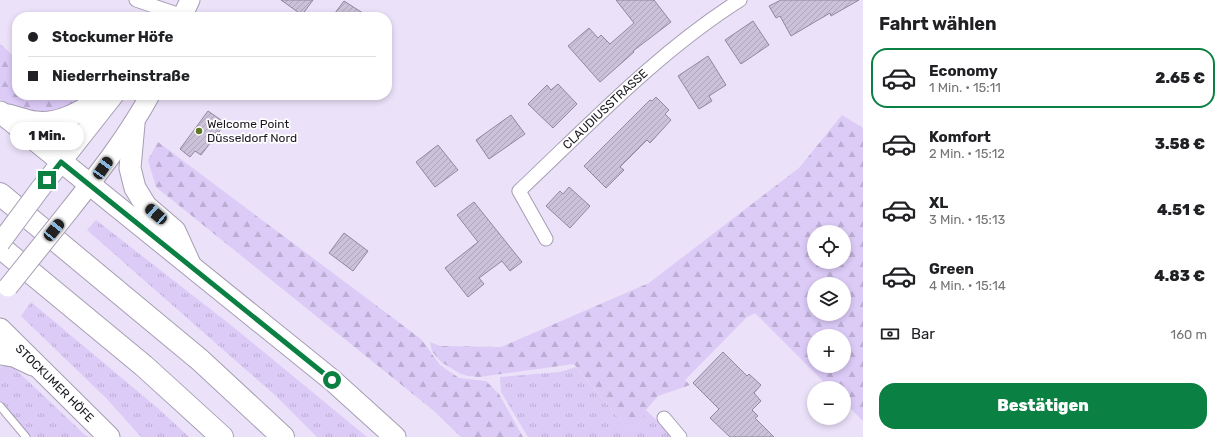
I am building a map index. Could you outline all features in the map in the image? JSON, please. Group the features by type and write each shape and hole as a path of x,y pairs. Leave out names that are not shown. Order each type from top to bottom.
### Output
{"highway":[{"path":"0,194 200,360 283,437"},
{"path":"0,247 144,366 222,437"}],"main road":[{"path":"1,113 36,122 56,121 72,116 99,100"},
{"path":"0,243 40,189 110,100"},
{"path":"4,292 89,186 134,124 147,100"},
{"path":"1,113 193,270 332,380 395,437"},
{"path":"134,124 130,168 135,188 146,206 175,231 193,270"},
{"name":"STOCKUMER HÖFE","path":"0,329 110,437"},
{"path":"0,354 14,356 42,369"}],"street":[{"path":"136,0 185,11"},
{"name":"CLAUDIUSSTRASSE","path":"546,239 519,191 626,90 675,47 740,0"},
{"path":"664,418 680,437"}],"lane":[{"path":"0,406 26,437"}],"green space":[{"path":"0,44 12,55 12,100 77,100 59,109 58,115 18,111 0,99"},
{"path":"842,115 863,128 863,421 851,409 851,381 823,381 815,373 851,373 851,329 807,329 807,365 755,313 747,317 685,380 690,385 658,396 646,410 637,429 626,427 574,364 479,377 468,376 461,374 441,362 432,351 430,342 440,346 501,347 649,283 799,168"},
{"path":"158,142 421,339 440,365 459,378 486,381 499,394 523,437 461,437 434,411 156,187 148,160"},
{"path":"96,220 232,326 367,437 317,437 276,396 87,230"},
{"path":"31,302 160,410 189,437 141,437 107,399 21,316"},
{"path":"11,365 88,437 29,437 0,401 0,367"},
{"path":"576,367 626,427 637,429 646,410 674,437 528,437 501,392 500,377 560,372"}],"building":[{"path":"281,0 313,0 304,12 298,12"},
{"path":"616,0 654,0 671,22 633,51 634,52 600,82 568,46 589,28 598,38 601,35 610,44 634,23"},
{"path":"781,0 859,0 831,16 830,13 791,36 780,16 776,18 769,6"},
{"path":"344,1 361,12 336,12"},
{"path":"753,21 769,45 741,64 725,40"},
{"path":"708,56 726,85 709,96 712,101 699,109 678,76"},
{"path":"558,84 577,104 553,128 528,104 547,85 551,90"},
{"path":"656,97 669,110 665,114 671,120 650,143 647,140 620,167 624,170 606,188 584,166 650,100 652,101"},
{"path":"208,111 221,120 219,122 224,125 201,155 195,151 190,157 180,149"},
{"path":"511,115 525,134 489,159 476,140"},
{"path":"438,145 458,170 435,187 416,162"},
{"path":"569,187 590,206 570,228 546,206 560,191 563,194"},
{"path":"474,202 522,262 510,271 502,261 479,278 484,284 468,297 445,268 478,242 457,215"},
{"path":"344,233 368,251 353,271 329,253"},
{"path":"723,352 747,376 749,374 761,385 754,393 761,401 752,410 758,416 755,418 774,437 730,437 710,418 719,409 693,383"}],"place":[{"name":"Welcome Point Düsseldorf Nord","path":"199,131"}],"route":[{"path":"47,180 61,162 193,270 332,380"}]}
